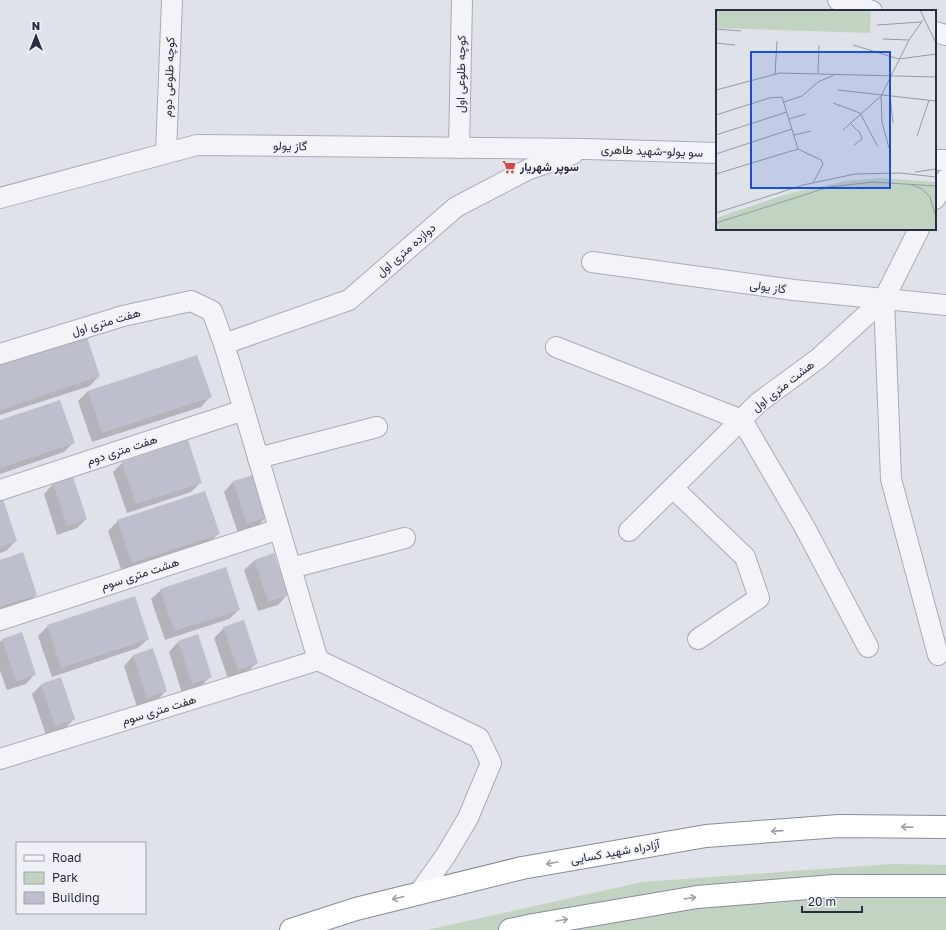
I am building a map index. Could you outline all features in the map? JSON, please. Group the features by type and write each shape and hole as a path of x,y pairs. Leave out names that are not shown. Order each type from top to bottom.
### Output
{"highway":[{"name":"آزادراه شهید کسایی","path":"291,930 356,909 522,868 706,836 839,826 946,827"},
{"path":"510,930 533,924 697,897 834,886 946,886"}],"street":[{"name":"کوچه طلوعی دوم","path":"166,154 172,0"},
{"name":"کوچه طلوعی اول","path":"459,148 462,0"},
{"path":"838,0 869,10"},
{"path":"936,32 946,36"},
{"name":"گاز یولو","path":"0,198 197,146 586,150"},
{"name":"سو یولو-شهید طاهری","path":"586,150 716,153"},
{"name":"دوازده متری اول","path":"224,344 349,300 456,207 529,169 586,150"},
{"path":"936,197 946,179"},
{"name":"هشت متری اول","path":"629,531 758,403 818,358 884,299 918,230"},
{"name":"گاز یولی","path":"592,262 794,290 946,304"},
{"path":"884,299 891,478 938,655"},
{"name":"هفت متری اول","path":"0,354 123,316 191,301 212,311 224,344"},
{"path":"224,344 318,660 479,738 491,763 468,818 446,855 419,893"},
{"path":"556,347 742,420 804,526 868,647"},
{"name":"هفت متری دوم","path":"0,490 244,410"},
{"path":"258,458 377,427"},
{"path":"673,488 744,557 759,598 698,639"},
{"name":"هشت متری سوم","path":"0,620 279,528"},
{"path":"291,568 405,538"},
{"name":"هفت متری سوم","path":"0,759 318,660"}],"green space":[{"path":"892,864 946,865 946,930 427,930 642,882"}],"building":[{"path":"86,334 100,376 0,410 0,362"},
{"path":"197,355 212,397 102,433 88,391"},
{"path":"60,400 75,443 0,468 0,420"},
{"path":"188,440 202,483 136,504 122,462"},
{"path":"253,475 267,517 247,524 233,481"},
{"path":"73,477 87,519 67,526 53,483"},
{"path":"205,491 220,534 132,563 117,520"},
{"path":"3,499 17,541 0,547 0,500"},
{"path":"23,552 37,595 0,607 0,560"},
{"path":"274,553 288,595 268,602 254,560"},
{"path":"226,567 240,610 174,631 160,589"},
{"path":"135,596 149,639 61,668 47,625"},
{"path":"244,620 258,663 238,670 223,627"},
{"path":"22,632 36,675 16,681 2,639"},
{"path":"198,634 212,677 192,684 178,641"},
{"path":"153,648 167,691 147,698 133,655"},
{"path":"61,677 75,719 55,726 41,684"}],"place":[{"name":"سوپر شهریار","path":"509,167"}]}
